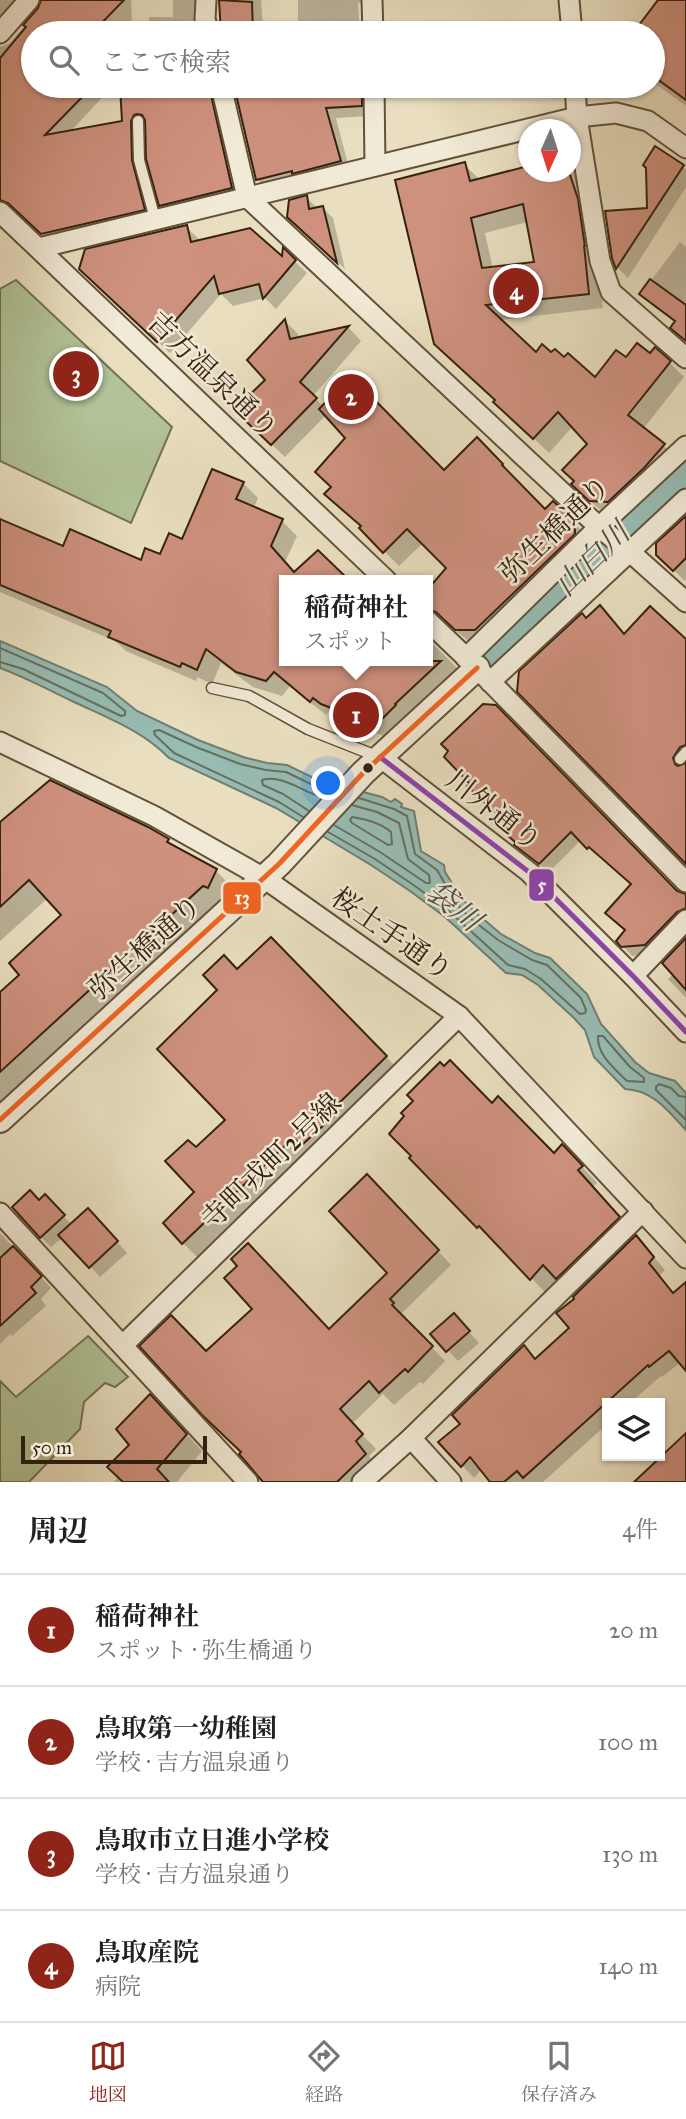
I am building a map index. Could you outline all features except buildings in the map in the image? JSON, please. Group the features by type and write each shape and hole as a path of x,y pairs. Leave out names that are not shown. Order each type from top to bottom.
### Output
{"street":[{"path":"0,33 29,0"},
{"path":"206,0 206,21"},
{"path":"372,0 373,21"},
{"path":"569,0 571,21"},
{"path":"224,98 247,197 599,527 686,602"},
{"path":"373,98 375,166"},
{"path":"576,98 600,261 611,292 686,358"},
{"path":"39,247 577,117 616,113 648,121 686,148"},
{"name":"吉方温泉通り","path":"0,212 381,575"},
{"name":"弥生橋通り","path":"478,669 599,527 686,446"},
{"name":"弥生橋通り","path":"0,1120 272,871 371,765 478,669 629,551 686,499"},
{"path":"433,626 686,883"},
{"name":"桜土手通り","path":"0,742 272,871 459,1016 686,1258"},
{"name":"川外通り","path":"371,765 529,872 686,1032"},
{"path":"633,976 686,920"},
{"name":"寺町戎町2号線","path":"123,1345 459,1016"},
{"path":"362,1482 411,1438 643,1211"},
{"path":"0,1213 248,1482"},
{"path":"411,1438 452,1482"}],"lane":[{"path":"138,121 139,160 155,219"},
{"path":"212,688 248,696 371,765"}],"green space":[{"path":"16,280 172,427 131,523 0,461 0,289"},
{"path":"88,1336 128,1377 115,1387 105,1383 84,1402 80,1429 29,1482 0,1482 0,1381 16,1397"}],"water":[{"name":"袋川","path":"0,641 107,687 137,711 198,740 243,757 287,765 318,780 382,797 391,802 395,799 402,804 401,807 414,811 421,851 444,865 445,872 462,899 501,934 535,953 550,958 587,994 601,1024 635,1062 649,1073 675,1081 686,1093 686,1130 652,1097 625,1089 594,1057 585,1030 538,985 522,975 506,973 445,917 410,891 276,808 169,758 122,725 0,668"}],"waterway":[{"name":"山白川","path":"498,650 686,469"}],"transit line":[{"name":"13","path":"0,1120 279,864 363,773 477,668"},
{"name":"5","path":"380,757 529,872 686,1032"}],"place":[{"name":"鳥取産院","path":"516,291"},
{"name":"鳥取市立日進小学校","path":"76,374"},
{"name":"鳥取第一幼稚園","path":"351,397"},
{"name":"稲荷神社","path":"356,715"}]}
